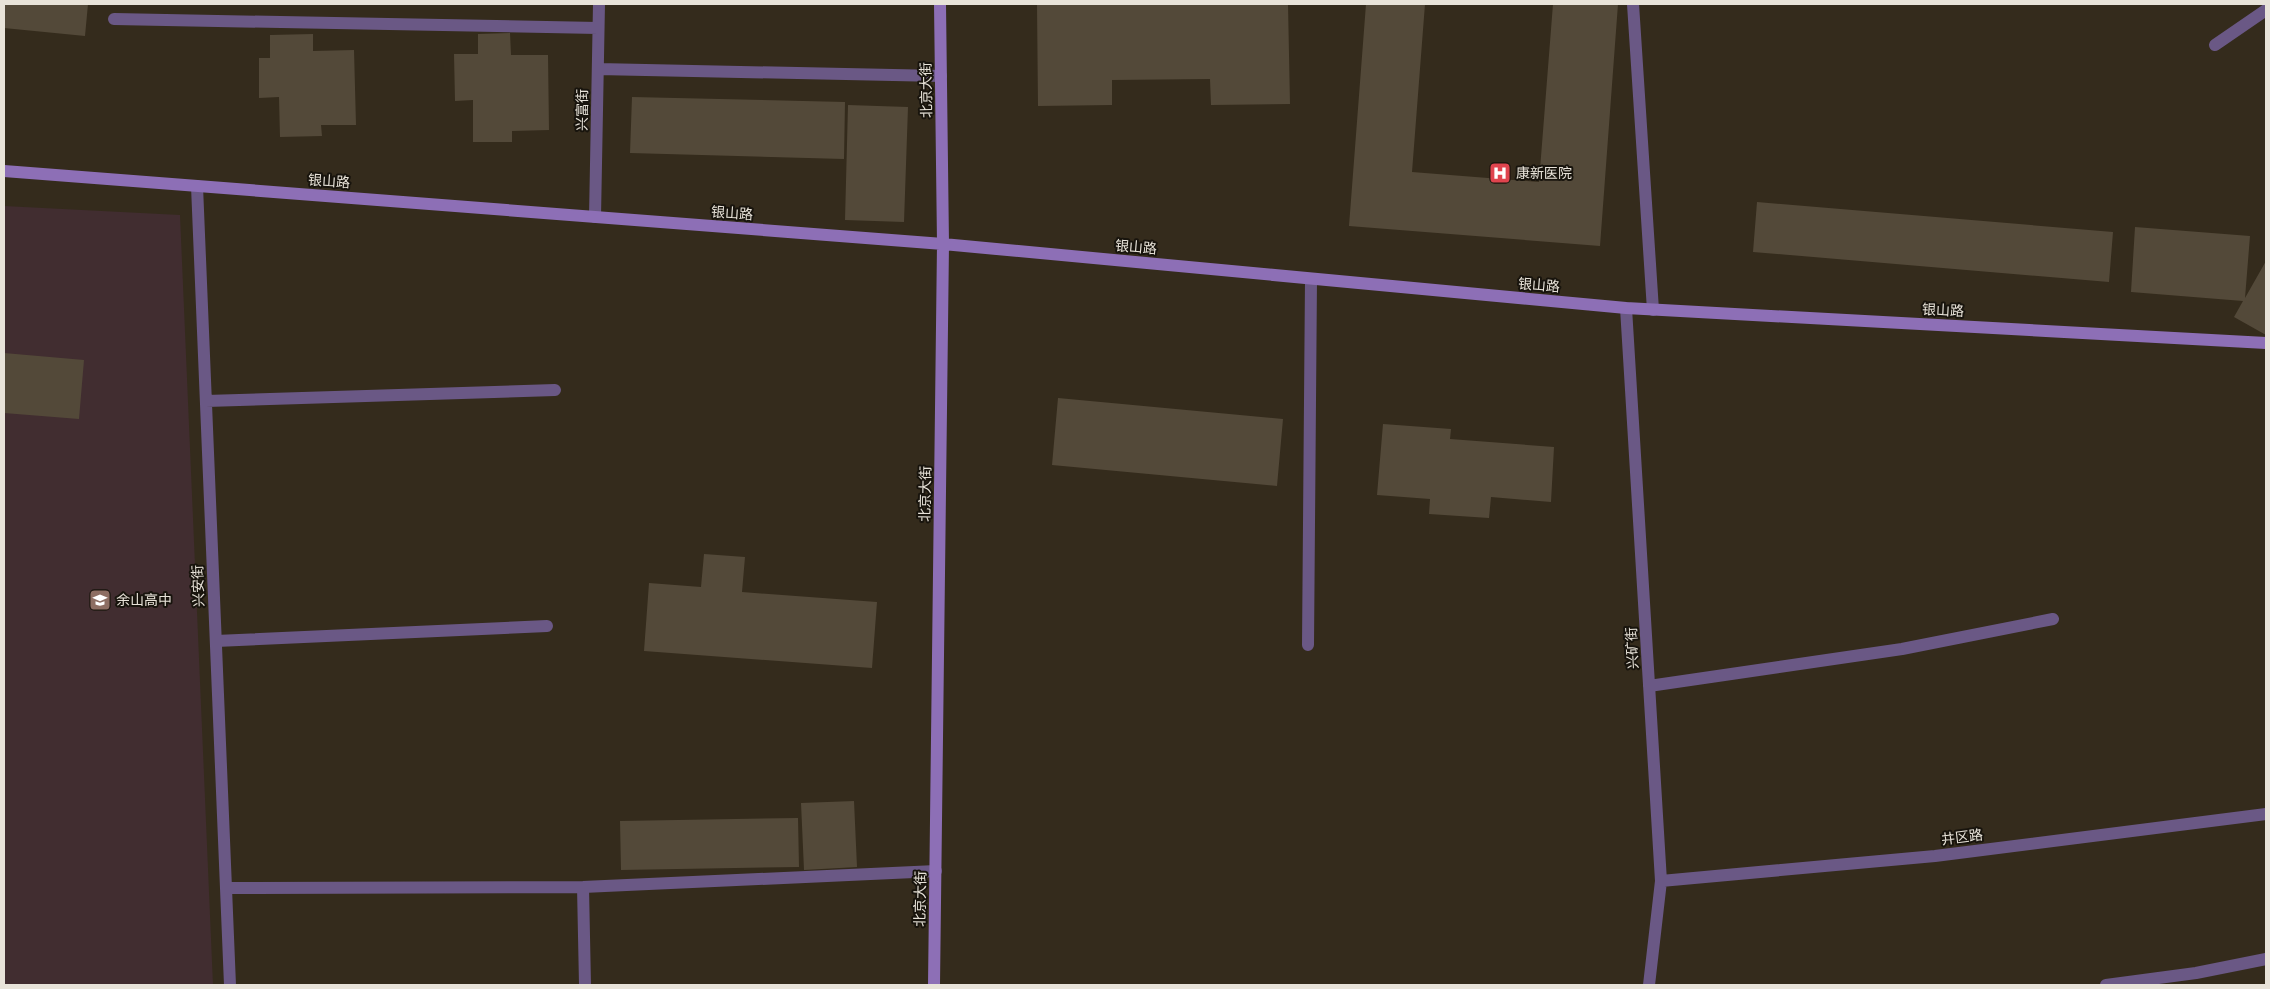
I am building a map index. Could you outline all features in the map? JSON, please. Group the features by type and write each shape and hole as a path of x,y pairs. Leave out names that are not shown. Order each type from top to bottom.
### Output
{"street":[{"name":"兴富街","path":"595,217 599,4"},
{"name":"北京大街","path":"934,985 943,244 940,4"},
{"path":"1633,4 1653,310"},
{"path":"2215,45 2266,10"},
{"path":"114,19 598,28"},
{"path":"598,69 941,76"},
{"name":"银山路","path":"4,172 943,244 1626,308 2266,343"},
{"name":"兴安街","path":"197,186 230,985"},
{"path":"1308,645 1311,279"},
{"name":"兴矿街","path":"1626,308 1661,881 1649,985"},
{"path":"206,401 555,390"},
{"path":"1649,686 1902,649 2053,619"},
{"path":"216,641 547,626"},
{"name":"井区路","path":"1661,881 1934,856 2266,814"},
{"path":"226,888 583,887 936,871"},
{"path":"583,887 585,985"},
{"path":"2106,985 2196,973 2266,958"}],"shaded area":[{"name":"余山高中","path":"4,206 180,215 213,985 4,985"}],"building":[{"path":"4,4 88,4 85,36 4,28"},
{"path":"1288,4 1290,104 1211,105 1210,79 1112,80 1112,105 1038,106 1037,5"},
{"path":"1366,4 1425,4 1412,172 1539,182 1553,4 1618,4 1600,246 1349,226"},
{"path":"510,33 511,55 548,55 549,130 512,131 512,142 473,142 473,100 455,101 454,54 478,54 478,34"},
{"path":"313,34 313,51 354,50 356,125 321,125 322,136 280,137 279,97 259,98 259,58 270,58 270,35"},
{"path":"632,97 845,102 844,159 630,153"},
{"path":"848,105 908,107 904,222 845,220"},
{"path":"1757,202 2113,232 2109,282 1753,252"},
{"path":"2135,227 2250,236 2245,298 2266,261 2266,335 2234,317 2243,301 2131,292"},
{"path":"4,353 84,360 79,419 4,413"},
{"path":"1058,398 1283,419 1277,486 1052,465"},
{"path":"1383,424 1451,429 1450,439 1554,447 1551,502 1491,497 1489,518 1429,514 1430,499 1377,495"},
{"path":"704,554 745,557 742,592 877,602 872,668 644,651 649,583 701,587"},
{"path":"854,801 857,867 804,870 801,803"},
{"path":"798,818 799,867 621,870 620,821"}],"place":[{"name":"康新医院","path":"1500,173"},
{"name":"余山高中","path":"100,600"}]}
